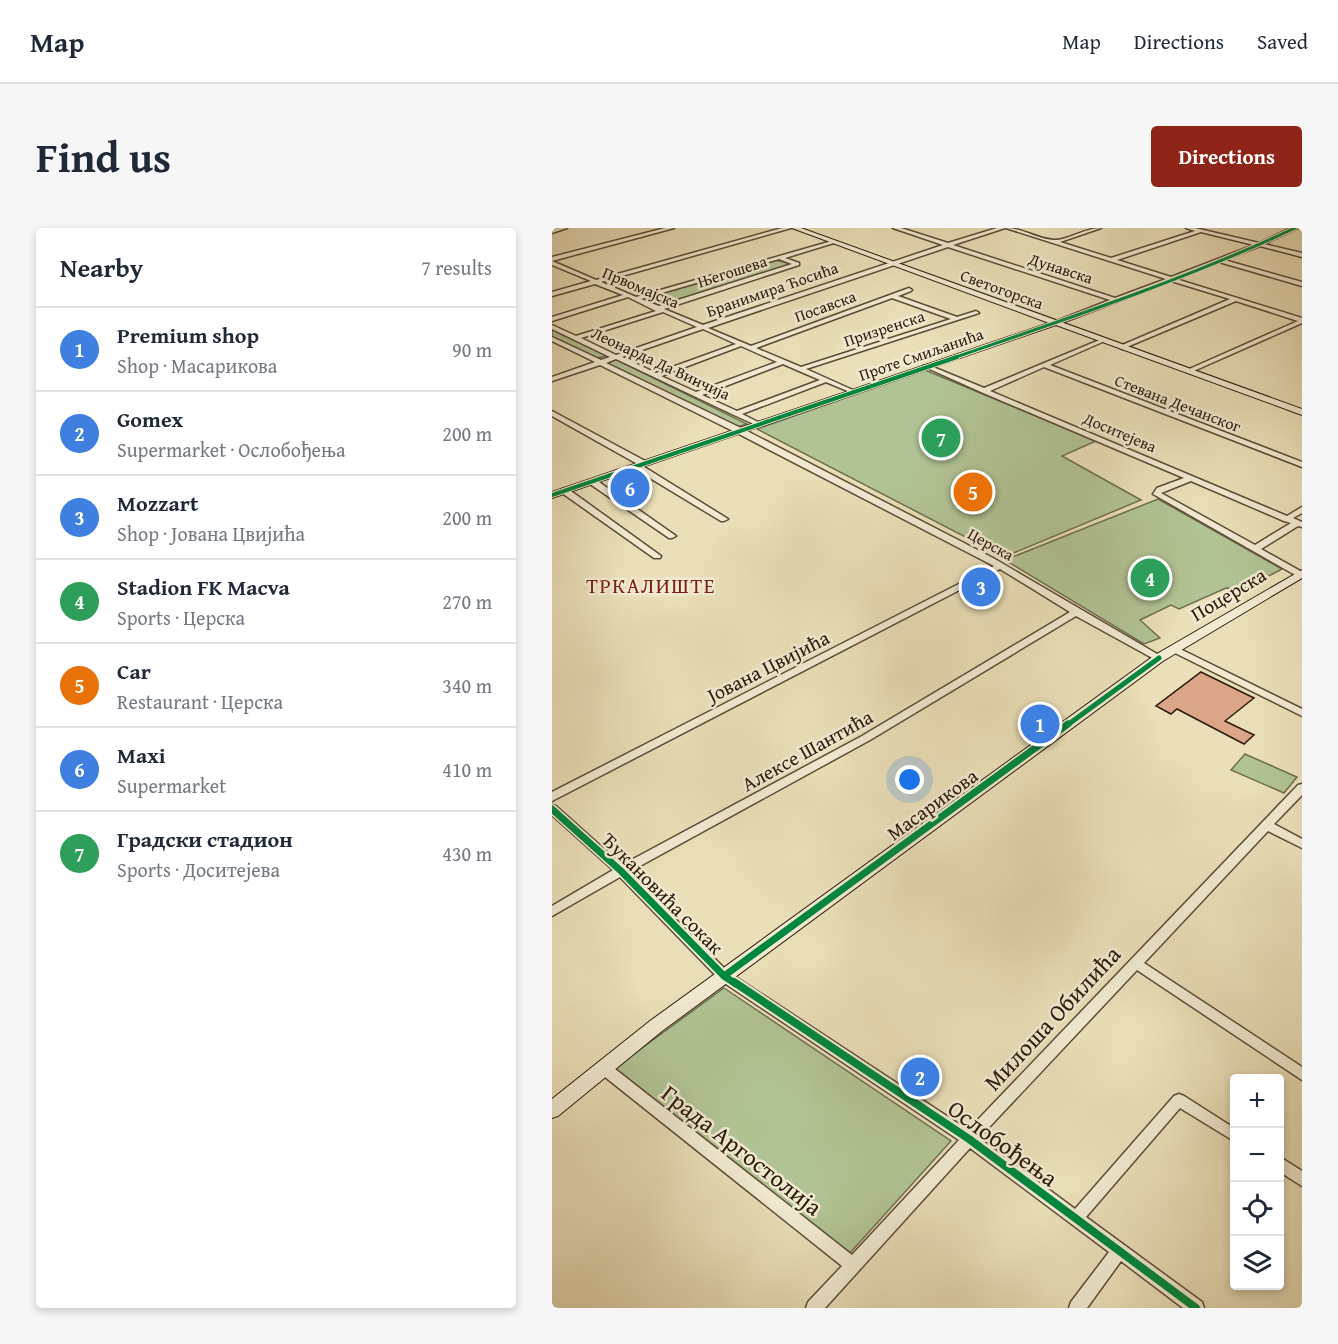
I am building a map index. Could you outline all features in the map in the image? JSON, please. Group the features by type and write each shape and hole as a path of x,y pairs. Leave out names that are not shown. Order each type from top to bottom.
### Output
{"street":[{"path":"552,231 564,228"},
{"path":"553,264 671,228"},
{"path":"552,294 788,228"},
{"name":"Светогорска","path":"795,228 1302,412"},
{"name":"Дунавска","path":"896,228 1115,300"},
{"name":"Бранимира Ћосића","path":"552,379 891,263 1002,228"},
{"path":"1009,228 1302,320"},
{"path":"1055,243 1098,228"},
{"path":"1189,228 1302,255"},
{"path":"1296,228 1302,229"},
{"name":"Проте Смиљанића","path":"552,495 1056,323 1259,245 1296,228"},
{"path":"1112,260 1200,231"},
{"name":"Његошева","path":"635,299 834,242"},
{"name":"Његошева","path":"659,310 797,264 780,258"},
{"path":"1218,260 1302,285"},
{"name":"Првомајска","path":"553,264 852,391"},
{"name":"Посавска","path":"750,348 909,290"},
{"path":"552,319 626,296"},
{"path":"891,296 956,319"},
{"path":"1122,346 1236,299"},
{"path":"576,338 659,310"},
{"name":"Призренска","path":"800,369 976,313"},
{"path":"1190,371 1302,320"},
{"name":"Леонарда Да Винчија","path":"552,327 758,424"},
{"name":"Леонарда Да Винчија","path":"552,339 740,431"},
{"path":"983,391 1104,340"},
{"path":"655,376 741,344"},
{"path":"695,395 782,362"},
{"name":"Стевана Дечанског","path":"1044,365 1302,465"},
{"name":"Доситејева","path":"926,366 1300,524"},
{"path":"736,414 826,380"},
{"path":"552,413 641,465 724,519"},
{"name":"Церска","path":"740,431 1000,566 1159,658"},
{"path":"1191,478 1160,490 1158,495 1301,574"},
{"path":"593,482 672,536"},
{"path":"565,491 657,556"},
{"path":"1287,519 1302,509"},
{"path":"1255,549 1300,524"},
{"name":"Јована Цвијића","path":"552,797 1000,566"},
{"name":"Поцерска","path":"1174,649 1301,574"},
{"name":"Алексе Шантића","path":"552,912 621,871 866,738 1076,612"},
{"path":"1174,649 1302,713"},
{"name":"Масарикова","path":"552,1110 656,1026 1174,649"},
{"name":"Милоша Обилића","path":"814,1308 969,1139 1302,788"},
{"name":"Ђукановића сокак","path":"552,809 621,871 724,976"},
{"path":"1268,826 1302,844"},
{"path":"1135,963 1302,1074"},
{"name":"Ослобођења","path":"724,976 969,1139 1196,1308"},
{"name":"Града Аргостолија","path":"605,1069 852,1265"},
{"path":"1076,1218 1179,1100 1230,1132"},
{"path":"1284,1167 1302,1179"},
{"path":"1077,1308 1120,1250"}],"green space":[{"path":"775,260 793,264 661,307 641,299"},
{"path":"552,329 606,356 597,358 552,337"},
{"path":"612,359 747,424 737,427 604,363"},
{"path":"925,370 1096,441 1062,456 1141,500 1004,557 757,429"},
{"path":"1158,499 1282,569 1244,589 1226,588 1179,609 1171,605 1140,620 1160,638 1144,644 1005,560"},
{"path":"1245,754 1297,777 1284,793 1231,770"},
{"path":"724,988 951,1141 850,1253 609,1072"}],"building":[{"path":"1201,672 1254,698 1225,721 1254,735 1244,744 1177,709 1171,714 1156,706"}],"cycle path":[{"path":"552,495 1056,323 1259,245 1295,228"},
{"path":"724,976 1159,658"},
{"path":"552,809 621,871 724,976 969,1139 1196,1308"}],"place":[{"name":"Градски стадион","path":"941,438"},
{"name":"Maxi","path":"630,488"},
{"name":"Car","path":"973,492"},
{"name":"Stadion FK Macva","path":"1150,578"},
{"name":"Mozzart","path":"981,587"},
{"name":"Premium shop","path":"1040,724"},
{"name":"Gomex","path":"920,1077"}],"district":[{"name":"ТРКАЛИШТЕ","path":"651,585"}]}
